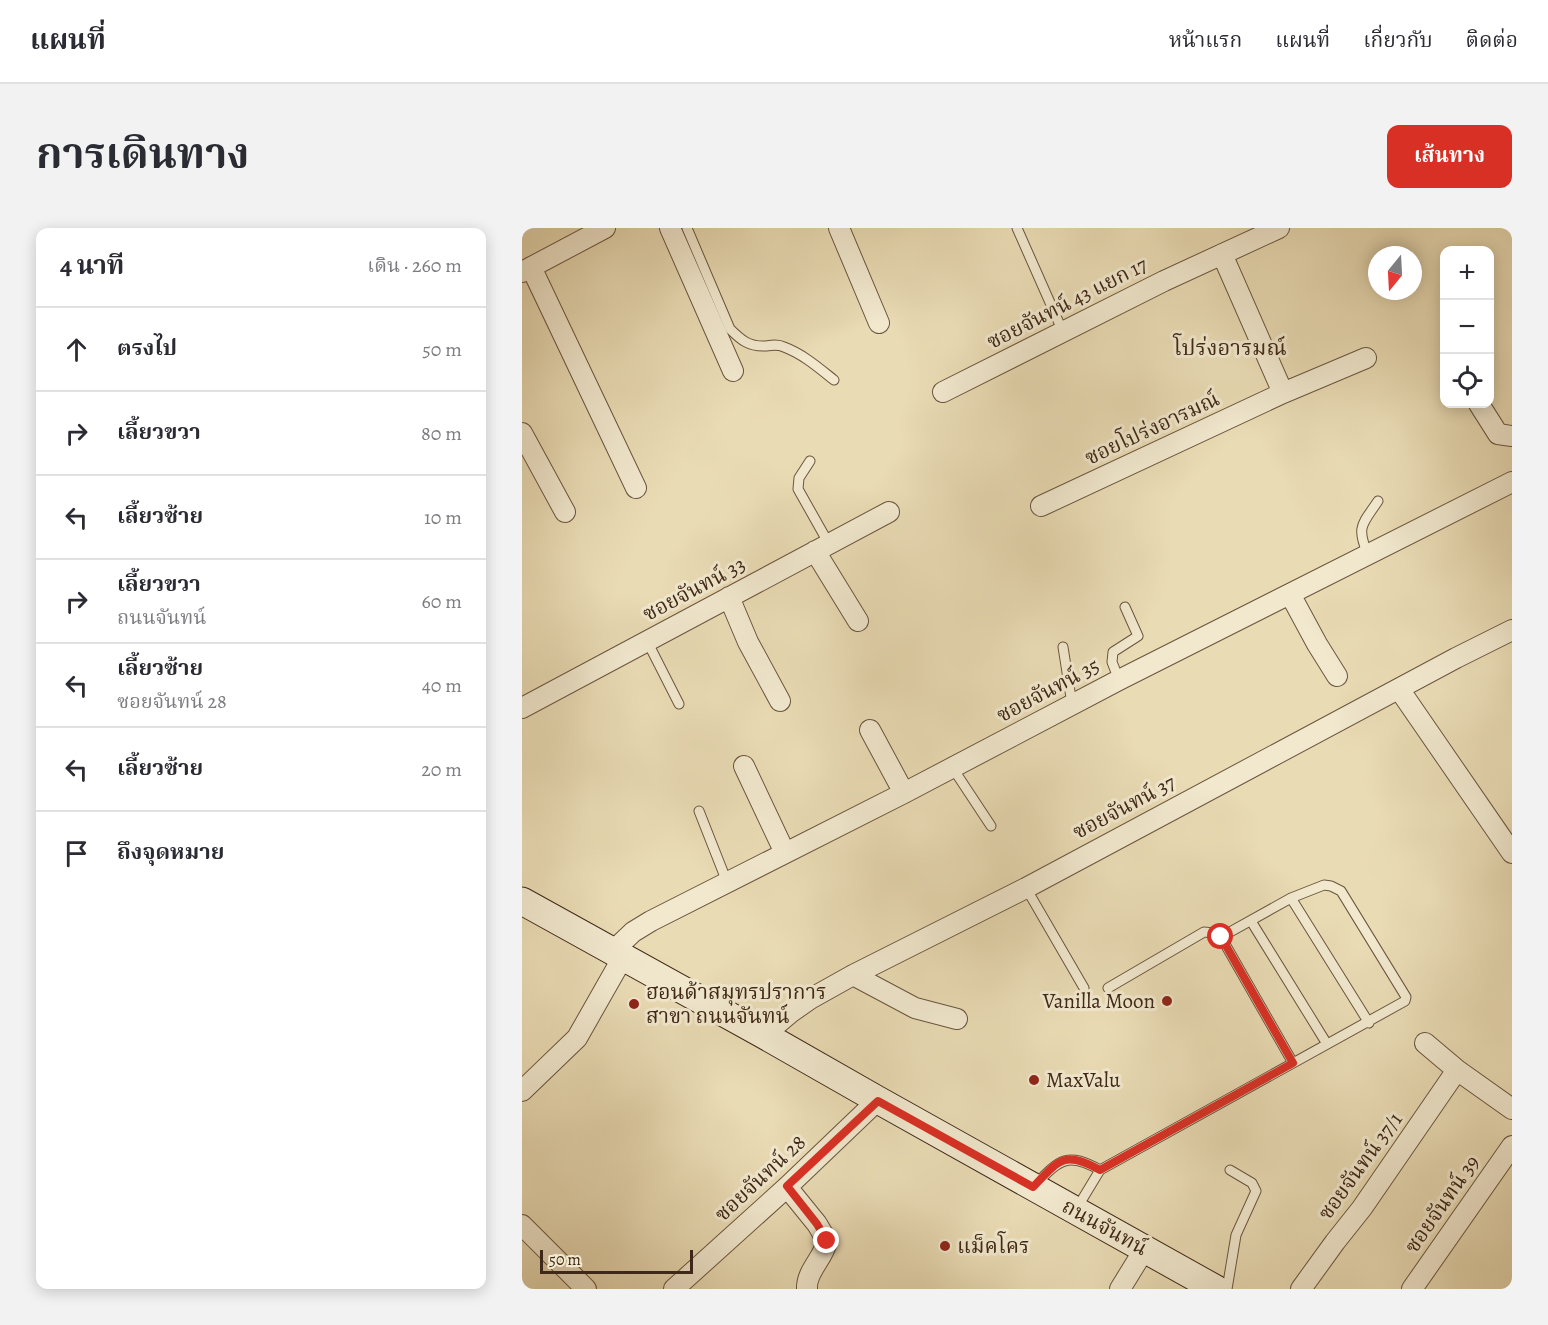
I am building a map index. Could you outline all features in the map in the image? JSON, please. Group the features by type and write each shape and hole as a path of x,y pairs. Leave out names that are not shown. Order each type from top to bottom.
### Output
{"main road":[{"name":"ถนนจันทน์","path":"522,901 1216,1289"}],"street":[{"path":"605,228 526,269 636,488"},
{"path":"670,228 733,371"},
{"path":"839,228 879,322"},
{"name":"ซอยจันทน์ 43 แยก 17","path":"943,392 1279,228"},
{"path":"1222,254 1283,393"},
{"name":"ซอยโปร่งอารมณ์","path":"1041,506 1283,393 1366,358"},
{"path":"1482,408 1498,434 1512,436"},
{"path":"522,433 565,512"},
{"name":"ซอยจันทน์ 35","path":"522,1091 577,1038 618,954 633,932 1072,704 1512,482"},
{"name":"ซอยจันทน์ 33","path":"522,708 889,512"},
{"path":"822,548 858,621"},
{"path":"1290,594 1337,676"},
{"path":"729,597 748,642 780,700"},
{"name":"ซอยจันทน์ 37","path":"764,1035 790,1012 853,975 1026,888 1512,630"},
{"path":"1399,688 1512,853"},
{"path":"870,730 904,793"},
{"path":"744,766 785,853"},
{"path":"853,975 915,1008 957,1019"},
{"path":"1425,1043 1457,1070 1512,1109"},
{"name":"ซอยจันทน์ 37/1","path":"1301,1289 1362,1208 1457,1070"},
{"name":"ซอยจันทน์ 28","path":"674,1289 878,1101"},
{"name":"ซอยจันทน์ 39","path":"1412,1289 1512,1146"},
{"path":"787,1186 817,1224 827,1241 807,1280 807,1289"},
{"path":"522,1226 586,1289"},
{"path":"1120,1289 1144,1250"}],"lane":[{"path":"687,228 734,334 749,345 781,345 790,349 834,380"},
{"path":"1017,228 1063,332"},
{"path":"810,461 799,478 798,489 822,548"},
{"path":"1368,555 1360,529 1378,501"},
{"path":"1119,680 1112,662 1113,652 1138,636 1125,607"},
{"path":"647,641 679,704"},
{"path":"1063,647 1072,704"},
{"path":"952,767 991,826"},
{"path":"699,811 727,882"},
{"path":"1075,1211 1100,1170 1404,1004 1406,997 1341,891 1331,886 1324,885 1291,898 1221,937"},
{"path":"1026,888 1084,988"},
{"path":"1291,898 1369,1023"},
{"path":"1251,921 1327,1044"},
{"path":"1108,988 1204,932 1214,933 1221,937 1293,1063"},
{"path":"1033,1187 1053,1167 1064,1160 1074,1158 1100,1170"},
{"path":"1227,1289 1236,1235 1256,1191 1252,1183 1230,1170"}],"place":[{"name":"Vanilla Moon","path":"1167,1001"},
{"name":"ฮอนด้าสมุทรปราการ สาขา ถนนจันทน์","path":"634,1004"},
{"name":"MaxValu","path":"1034,1080"},
{"name":"แม็คโคร","path":"945,1246"}],"district":[{"name":"โปร่งอารมณ์","path":"1230,348"}],"route":[{"path":"827,1241 817,1224 787,1186 878,1101 1033,1187 1053,1167 1064,1160 1074,1158 1100,1170 1293,1063 1221,937"}]}
